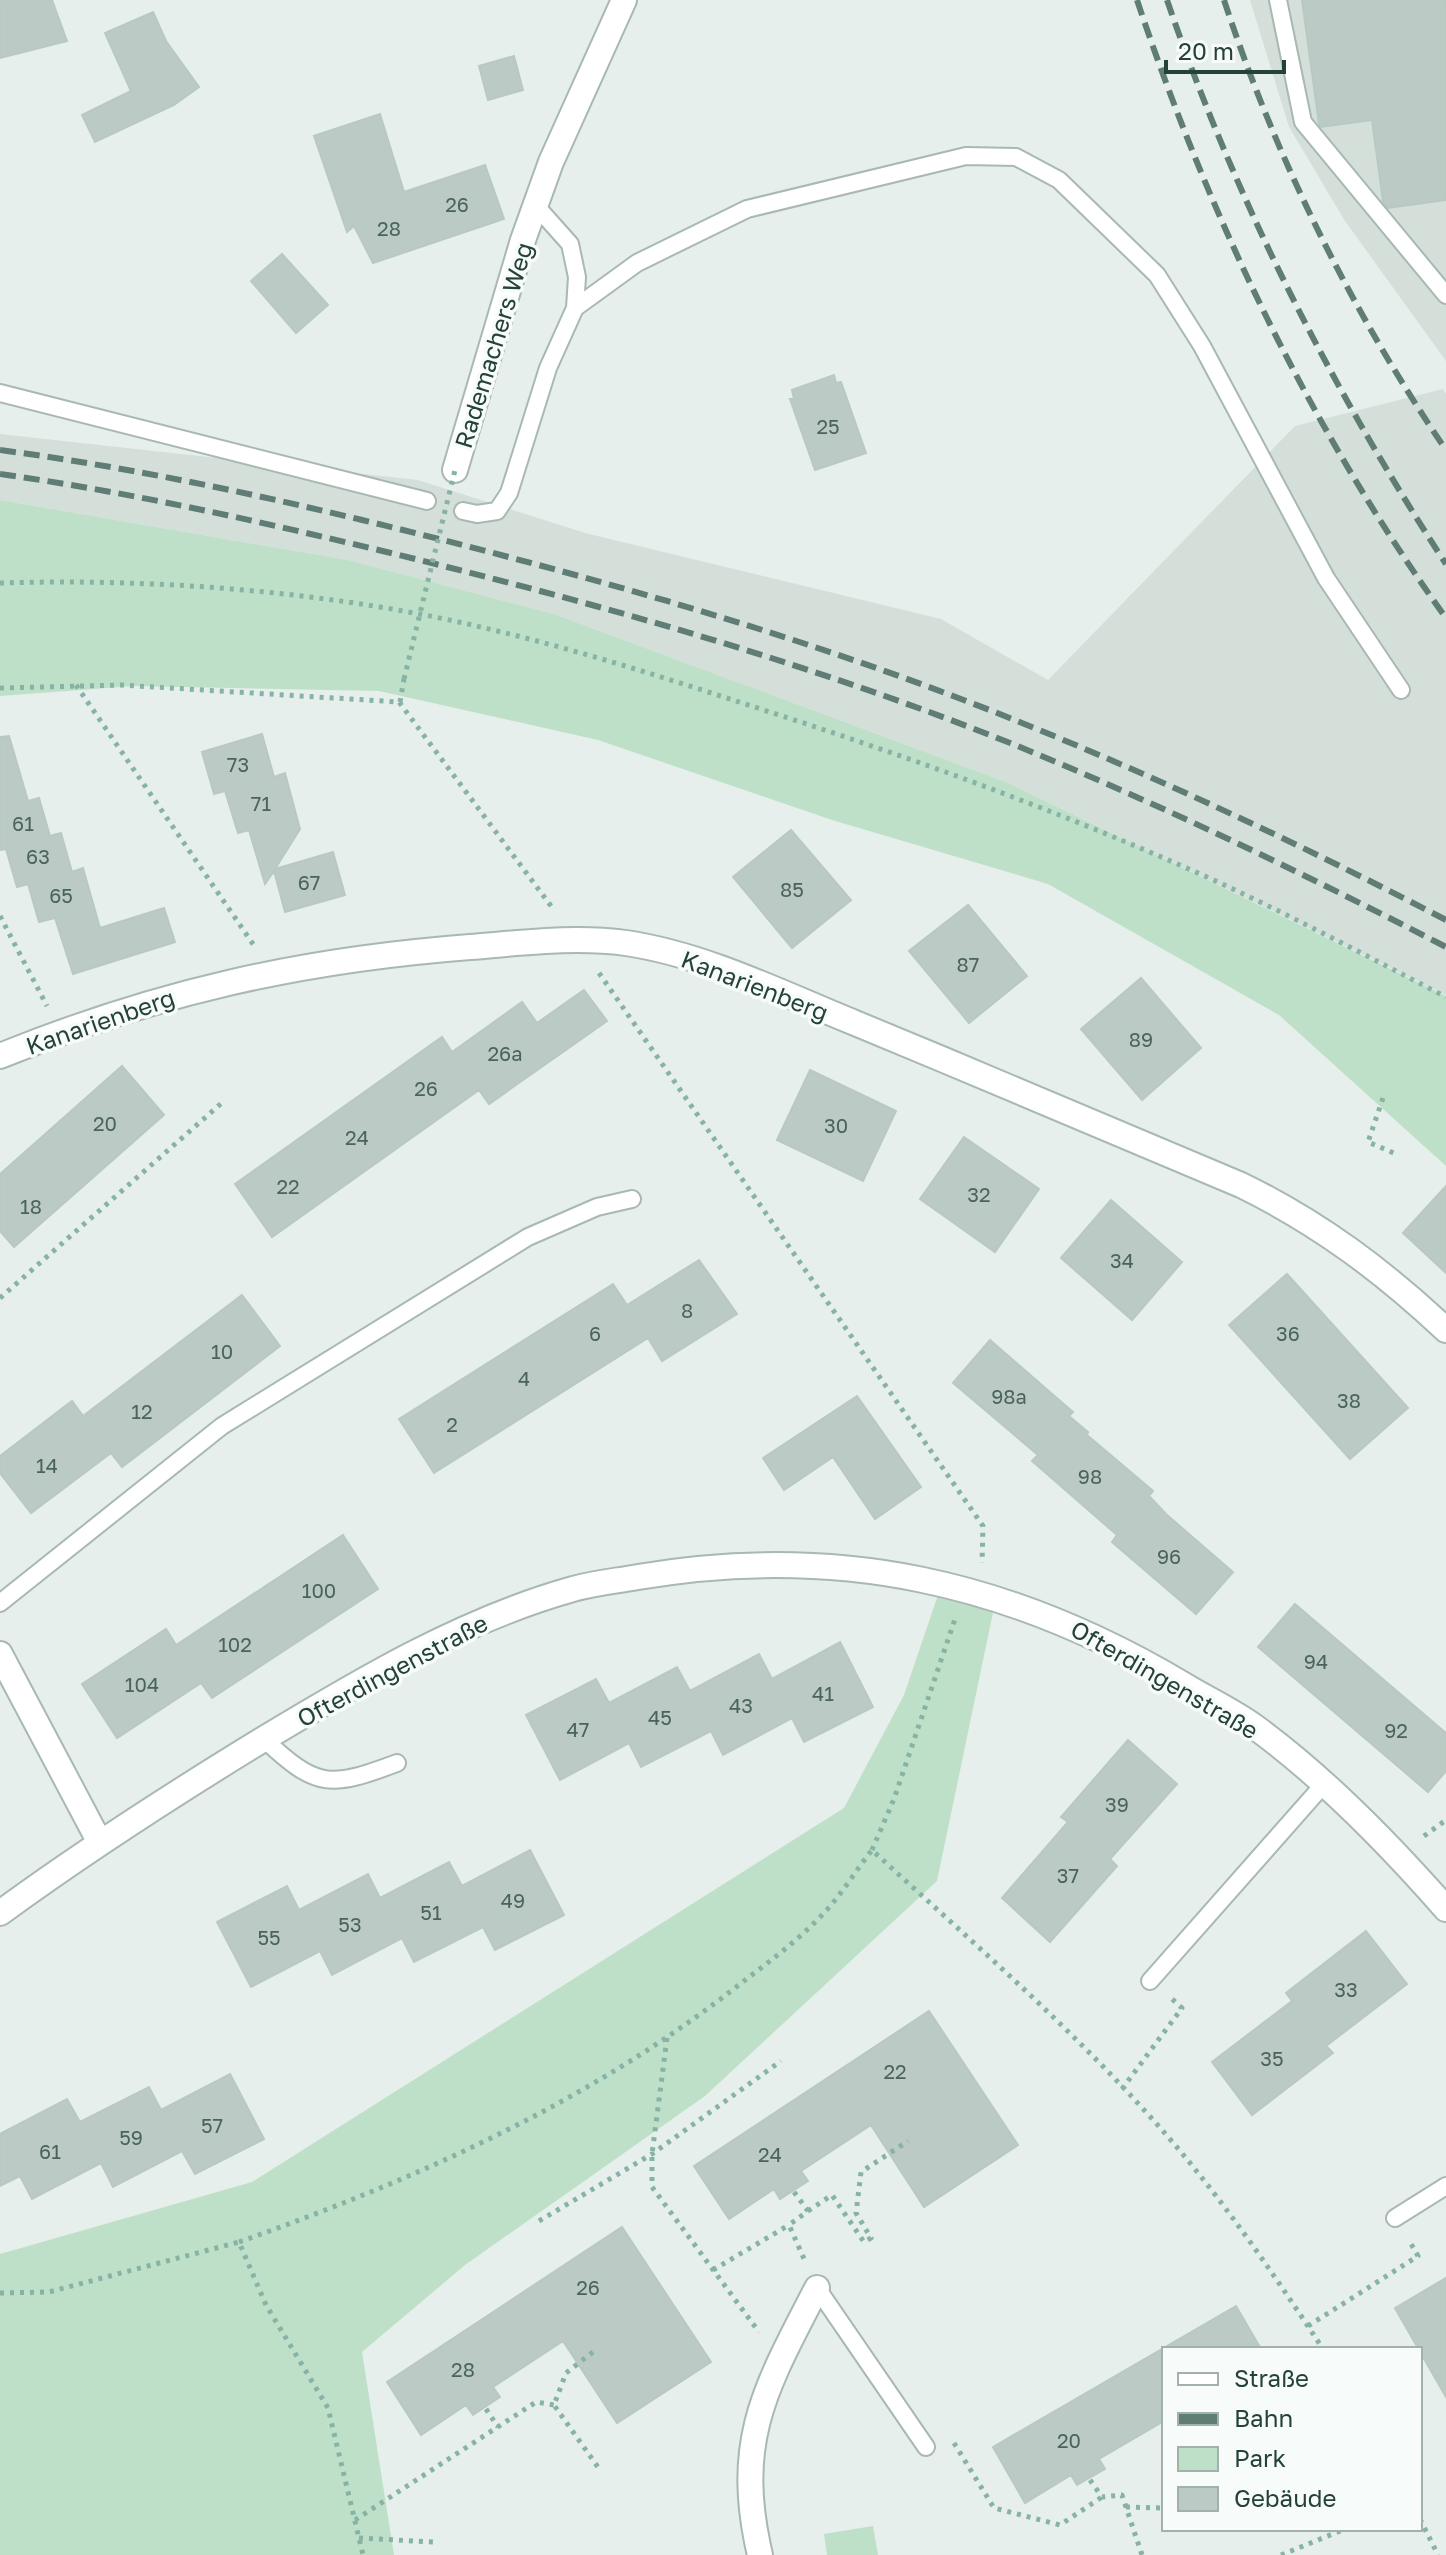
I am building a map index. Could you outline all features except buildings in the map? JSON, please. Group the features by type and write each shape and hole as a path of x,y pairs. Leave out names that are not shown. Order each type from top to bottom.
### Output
{"street":[{"name":"Rademachers Weg","path":"455,470 510,279 551,162 624,0"},
{"name":"Kanarienberg","path":"0,1056 150,1001 268,972 388,953 576,938 628,943 722,969 1241,1185 1296,1212 1358,1253 1446,1330"},
{"name":"Ofterdingenstraße","path":"0,1913 99,1841 264,1739 327,1701 471,1624 575,1588 675,1571 769,1564 861,1569 973,1590 1070,1624 1149,1664 1254,1726 1324,1784 1446,1909"},
{"path":"0,1654 99,1841"},
{"path":"760,2555 752,2522 750,2451 759,2406 817,2288"}],"lane":[{"path":"1278,0 1303,122 1446,295"},
{"path":"575,308 637,263 747,209 966,156 1016,157 1059,180 1157,275 1202,346 1326,578 1401,690"},
{"path":"463,511 477,514 497,511 509,493 548,368 575,308 577,277 570,244 537,207"},
{"path":"0,393 427,501"},
{"path":"0,1603 222,1426 528,1237 597,1207 632,1199"},
{"path":"264,1739 298,1770 324,1780 358,1778 397,1763"},
{"path":"1150,1981 1324,1784"},
{"path":"1395,2218 1446,2186"},
{"path":"817,2288 926,2447"}],"path":[{"name":"Rademachers Weg","path":"399,702 455,470"},
{"path":"0,583 65,581 153,585 348,603 494,630 592,657 807,724 1061,816 1219,883 1446,997"},
{"path":"76,685 248,934 268,972"},
{"path":"0,688 121,685 399,702 576,938 983,1526 973,1590 872,1850 826,1911 798,1939 668,2037 575,2096 465,2153 352,2202 239,2242 49,2292 0,2293"},
{"path":"0,916 60,1032"},
{"path":"1383,1098 1368,1142 1396,1154"},
{"path":"0,1298 224,1101"},
{"path":"872,1850 1051,2016 1168,2137 1259,2251 1322,2347"},
{"path":"1122,2089 1182,2008 1150,1981"},
{"path":"668,2037 652,2154 652,2187 780,2361"},
{"path":"539,2221 652,2154 781,2061"},
{"path":"713,2270 789,2225 832,2195 864,2242 871,2238 856,2213 861,2172 908,2141"},
{"path":"794,2192 808,2211"},
{"path":"1308,2326 1418,2256 1395,2218"},
{"path":"789,2225 817,2288"},
{"path":"239,2242 266,2305 328,2408 363,2555"},
{"path":"554,2405 566,2373 593,2352"},
{"path":"355,2520 536,2402 554,2405 600,2470"},
{"path":"486,2409 498,2427"},
{"path":"926,2447 946,2431 994,2508 1060,2525 1102,2497 1122,2495 1142,2555"},
{"path":"1090,2480 1102,2497"},
{"path":"1126,2507 1162,2508"},
{"path":"1422,2523 1438,2555"},
{"path":"1281,2555 1340,2531"},
{"path":"359,2538 433,2542"}],"shaded area":[{"path":"1250,0 1446,0 1446,361 1345,221 1289,127"},
{"path":"1443,389 1446,394 1446,995 1009,783 554,614 348,560 0,500 0,434 418,480 585,533 941,619 1048,680 1295,426"}],"green space":[{"path":"0,500 348,560 554,614 1009,783 1446,996 1446,1166 1279,1015 1048,884 832,820 598,740 379,691 134,686 0,696"},
{"path":"941,1586 996,1598 937,1881 705,2096 465,2265 362,2352 394,2555 0,2555 0,2254 252,2182 844,1808 904,1695"},
{"path":"873,2526 878,2555 827,2555 824,2534"}],"railway":[{"path":"1137,0 1197,163 1268,321 1351,473 1446,618"},
{"path":"1167,0 1223,147 1289,291 1363,430 1446,564"},
{"path":"1224,0 1267,118 1319,233 1379,344 1446,450"},
{"path":"0,450 168,478 388,526 590,579 808,645 951,695 1130,768 1289,841 1446,920"},
{"path":"0,474 201,510 399,555 633,616 787,663 940,716 1070,768 1233,841 1446,947"}]}
